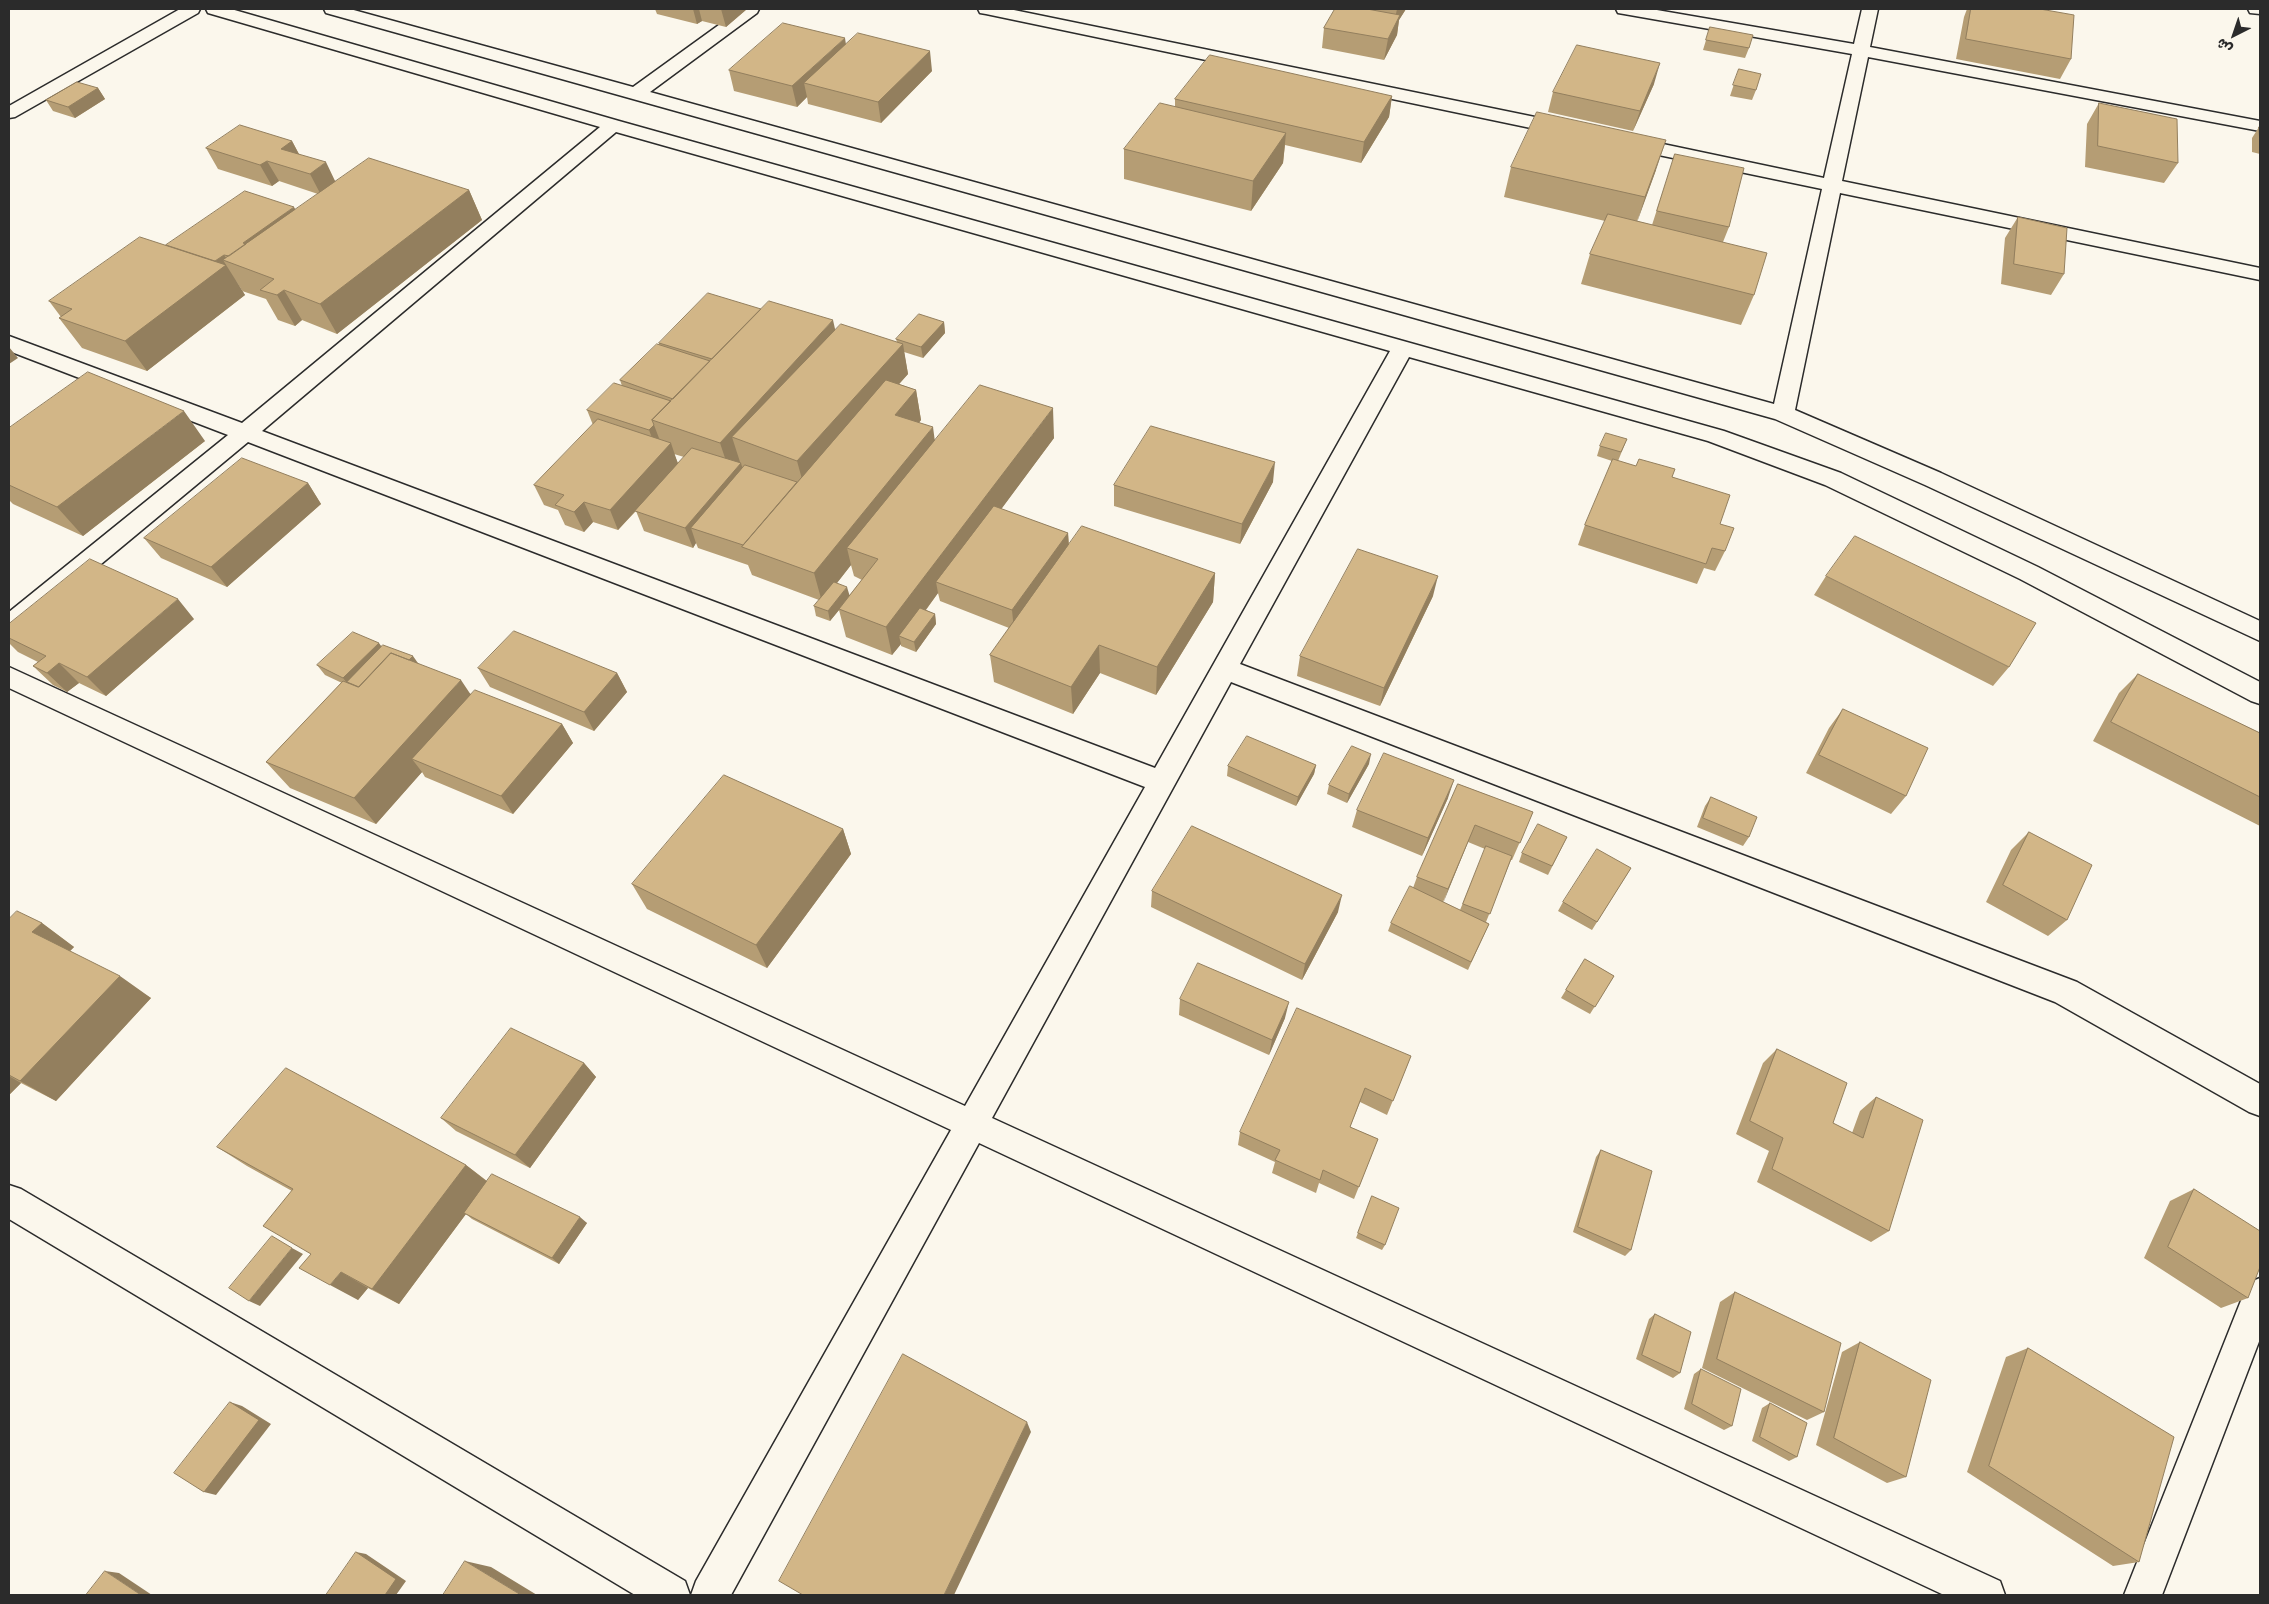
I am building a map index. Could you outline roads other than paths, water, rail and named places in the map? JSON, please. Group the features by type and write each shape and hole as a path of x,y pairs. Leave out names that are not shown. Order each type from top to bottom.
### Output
{"street":[{"path":"9,113 192,9"},
{"path":"214,9 613,125 1716,436 1833,479 2029,573 2260,694"},
{"path":"636,94 751,9"},
{"path":"986,9 1589,134"},
{"path":"1624,9 1862,51 2260,126"},
{"path":"1783,414 1870,9"},
{"path":"2256,9 2260,10"},
{"path":"348,10 636,94 1783,414 1933,479 2260,632"},
{"path":"9,626 245,433 613,125"},
{"path":"1609,138 2260,274"},
{"path":"9,343 1162,782"},
{"path":"710,1595 1403,348"},
{"path":"1224,669 2066,992 2260,1101"},
{"path":"9,677 1986,1595"},
{"path":"9,1201 671,1595"},
{"path":"2143,1595 2260,1295"}]}
